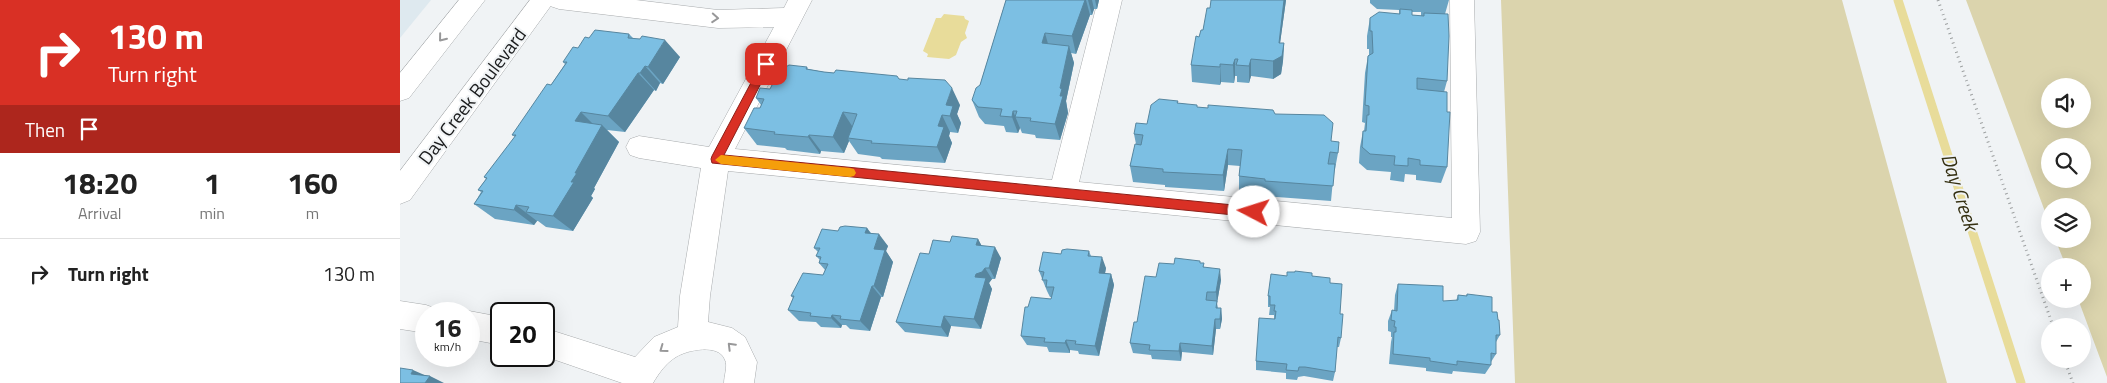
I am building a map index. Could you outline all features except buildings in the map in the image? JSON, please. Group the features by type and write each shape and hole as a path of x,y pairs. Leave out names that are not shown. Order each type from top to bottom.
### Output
{"main road":[{"path":"400,91 472,0"},
{"name":"Day Creek Boulevard","path":"400,192 543,0"},
{"path":"559,0 670,6 718,19 796,9"},
{"path":"745,0 796,9"},
{"path":"1062,194 1110,0"},
{"path":"639,147 716,159 1466,232 1462,0"},
{"path":"692,335 695,296 716,159 796,9"},
{"path":"400,315 415,317"},
{"path":"555,346 638,378 649,360 662,348 692,335 709,335 724,339 735,348 741,360 742,376 740,383"}],"path":[{"path":"1938,0 2050,318"},
{"path":"2067,368 2073,383"}],"shaded area":[{"path":"400,0 431,0 400,38"},
{"path":"1501,0 1842,0 1947,383 1515,383"},
{"path":"1966,0 2107,0 2107,377 2091,334 2091,318 2085,318 2081,308 2091,308 2091,258 2063,258 2059,248 2091,248 2091,198 2041,198 2041,201"},
{"path":"944,14 964,16 969,21 965,33 967,38 961,42 956,55 949,59 927,57 928,54 923,51 936,18 941,18"}],"waterway":[{"name":"Day Creek","path":"1898,0 2021,383"}],"slow traffic":[{"path":"721,160 850,173"}],"route":[{"path":"766,64 716,159 1254,212"}]}
